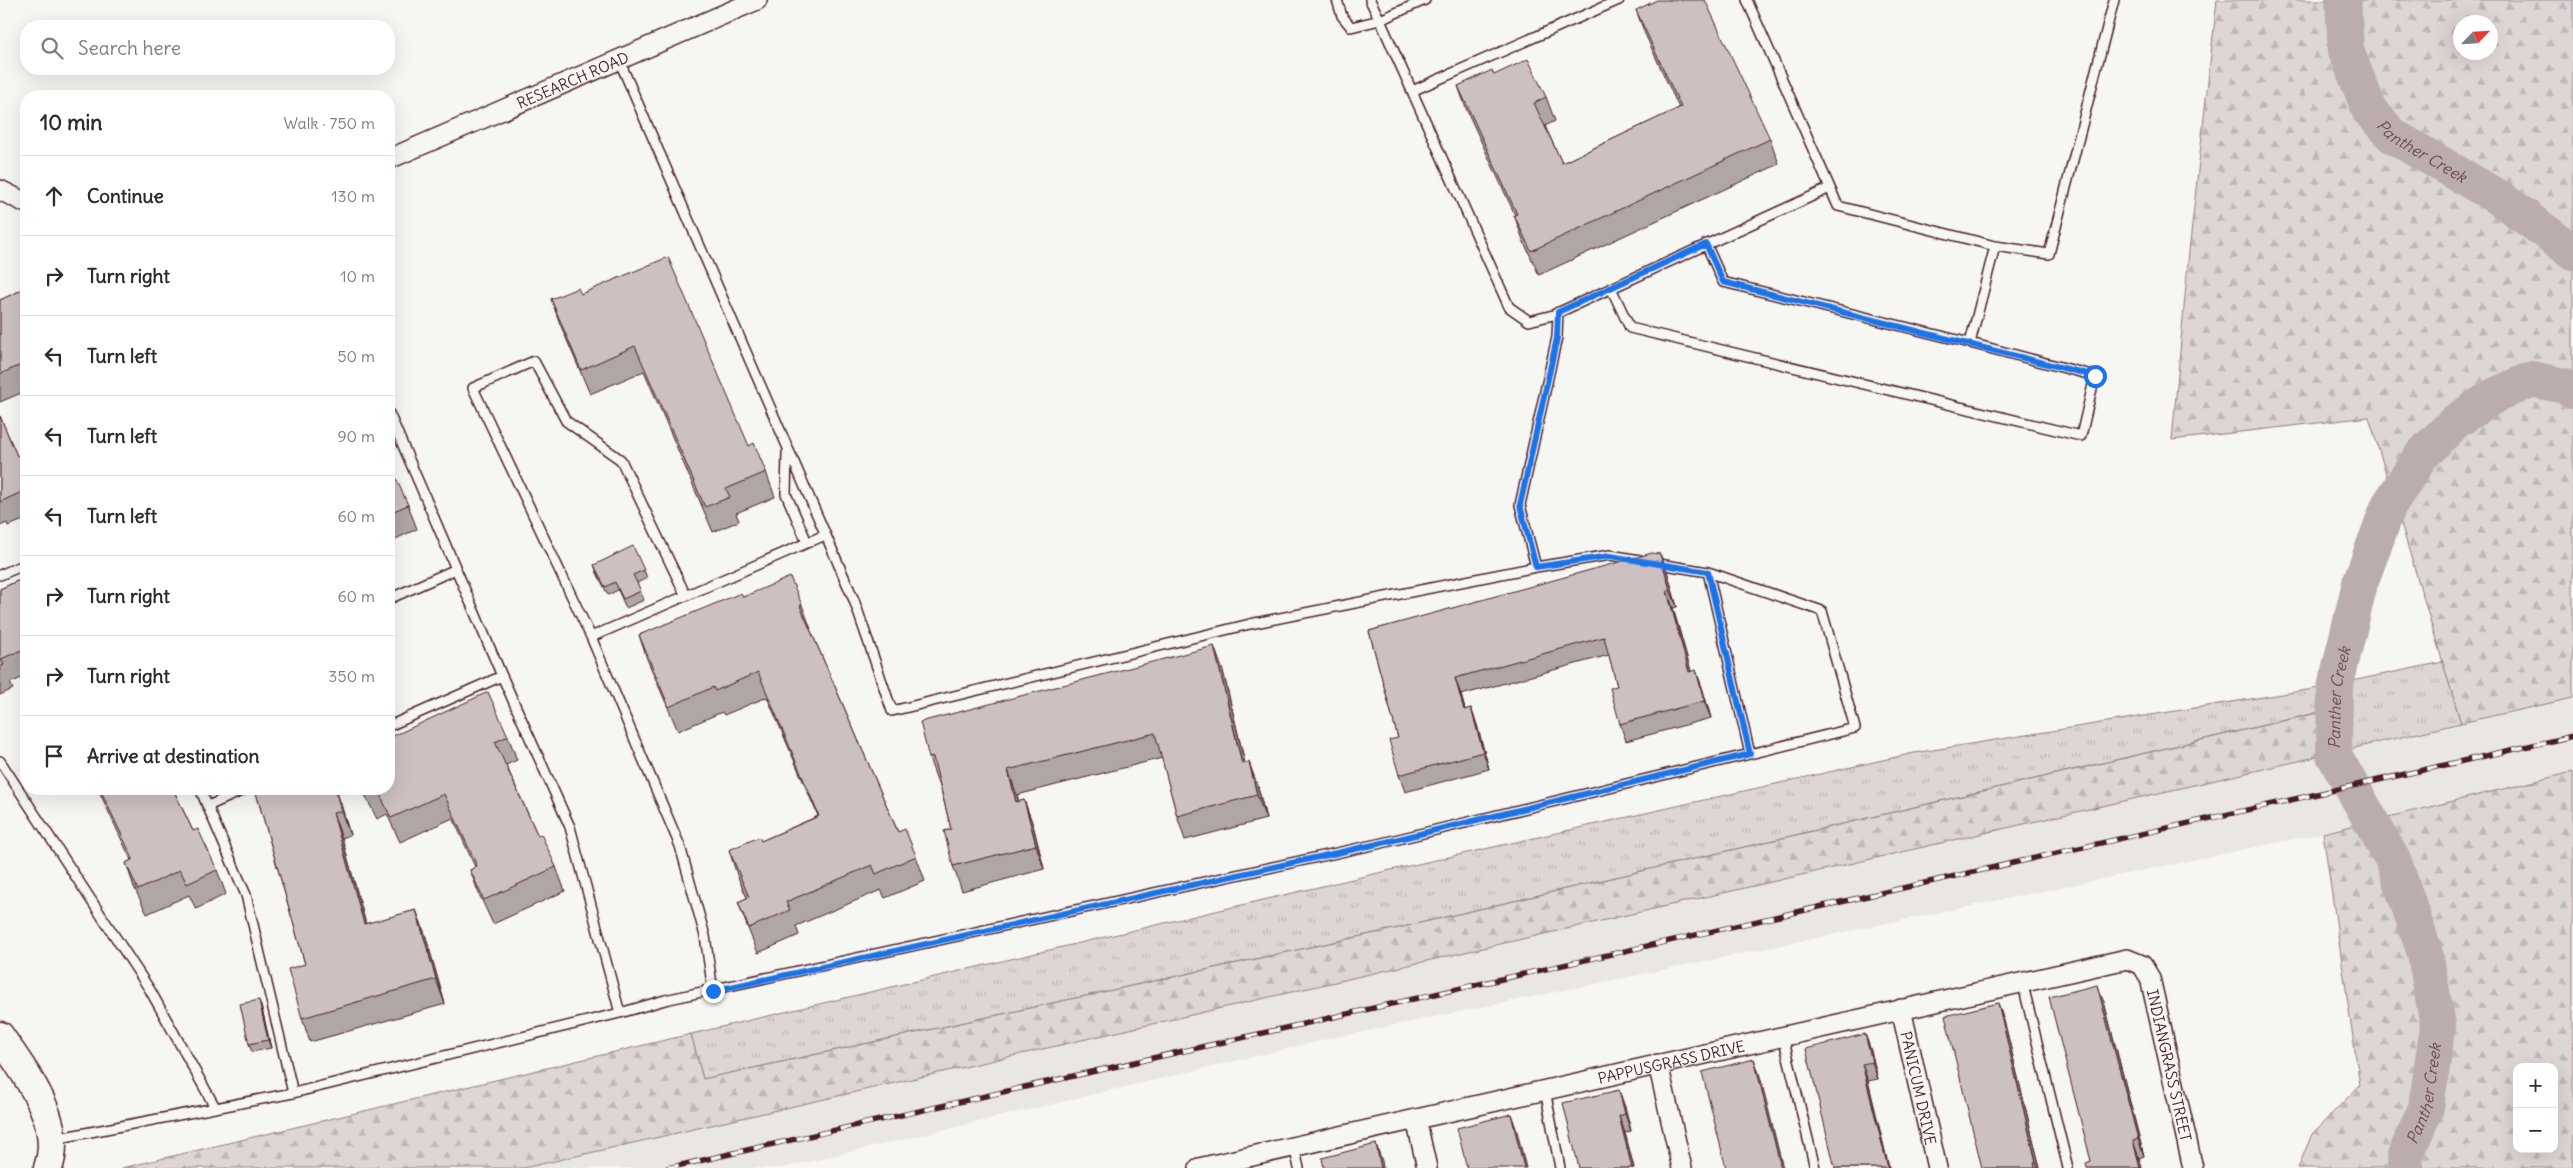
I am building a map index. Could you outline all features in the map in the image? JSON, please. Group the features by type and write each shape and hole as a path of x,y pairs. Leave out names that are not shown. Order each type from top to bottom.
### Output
{"main road":[{"path":"0,1036 37,1092 47,1120 51,1139 52,1158 48,1168"}],"street":[{"name":"RESEARCH ROAD","path":"395,156 757,0"},
{"path":"0,190 20,200"},
{"name":"PAPPUSGRASS DRIVE","path":"1199,1168 2119,959 2135,960 2142,965"},
{"name":"INDIANGRASS STREET","path":"2142,965 2152,985 2192,1168"},
{"name":"PANICUM DRIVE","path":"1901,1008 1937,1168"},
{"path":"1658,1064 1682,1168"},
{"path":"1416,1119 1427,1168"}],"lane":[{"path":"1337,0 1342,16 1351,27 1380,20 1425,0"},
{"path":"1370,0 1509,307 1529,321 1558,312 1830,188"},
{"path":"1412,91 1619,0"},
{"path":"1747,0 1838,206 1995,246 2049,254 2114,0"},
{"path":"51,1139 293,1093 620,1013 665,1000 1373,846 1855,728 1822,611 1708,572 1610,556 1536,567 1250,624 892,711 854,600 619,60"},
{"path":"1611,288 1630,328 2081,436 2095,376 1723,282 1706,244"},
{"path":"1970,343 1995,246"},
{"path":"1536,567 1520,505 1557,338 1558,312"},
{"path":"686,596 620,460 566,421 534,361 472,388 591,638 680,846 705,936 713,991"},
{"path":"395,427 502,676 570,827 620,1013"},
{"path":"788,450 786,494 807,542"},
{"path":"591,638 825,535"},
{"path":"0,575 20,567"},
{"path":"395,596 456,569"},
{"path":"1708,572 1750,754"},
{"path":"395,723 502,676"},
{"path":"0,761 20,792"},
{"path":"22,795 150,990 215,1107"},
{"path":"203,795 246,895 293,1093"},
{"path":"208,806 233,795"},
{"path":"2022,981 2068,1168"},
{"path":"1783,1036 1815,1168"},
{"path":"1544,1090 1560,1168"},
{"path":"1294,1146 1299,1168"}],"shaded area":[{"path":"2573,698 2573,772 2323,833 1323,1040 782,1168 524,1168"}],"green space":[{"path":"2217,0 2573,0 2573,698 2461,723 2369,417 2172,440 2189,252"},
{"path":"2443,662 2461,723 2329,754 2320,712 1403,927 703,1079 691,1034 1391,870 1914,753 2313,689"},
{"path":"2321,712 2329,754 524,1168 122,1168 691,1034 703,1079 1403,927"},
{"path":"2573,772 2573,1168 2298,1168 2312,1134 2360,1085 2323,833"}],"building":[{"path":"1657,0 1705,0 1770,139 1531,251 1514,215 1517,214 1458,86 1492,70 1494,75 1528,59 1546,97 1534,103 1562,163 1681,107 1636,10"},
{"path":"668,257 749,446 754,443 766,472 726,489 730,497 705,507 635,346 581,370 551,299 578,288 581,294"},
{"path":"20,291 20,366 0,374 0,300"},
{"path":"0,416 17,456 20,455 20,493 0,502"},
{"path":"395,476 408,505 395,510"},
{"path":"633,546 644,570 633,575 641,591 623,599 615,582 605,587 594,565"},
{"path":"1652,553 1660,554 1670,590 1667,591 1689,672 1696,670 1704,701 1620,724 1610,688 1617,686 1604,637 1455,678 1464,710 1471,708 1483,752 1399,775 1389,740 1398,738 1369,631"},
{"path":"790,577 802,605 800,606 898,832 905,829 916,856 876,874 872,865 786,902 790,910 749,928 738,902 749,897 729,850 759,837 761,841 819,816 758,672 715,691 713,687 669,707 639,635 741,593 743,597"},
{"path":"20,580 20,651 1,659 4,665 0,667 0,589"},
{"path":"1214,646 1242,764 1249,762 1257,795 1177,816 1155,733 1008,770 1016,802 1024,800 1036,845 953,866 944,831 951,829 933,757 929,758 920,722"},
{"path":"488,692 508,736 495,742 538,836 541,834 556,867 484,900 470,870 477,866 444,794 391,818 380,795 395,795 395,735"},
{"path":"103,795 176,795 193,831 198,829 217,870 187,884 180,870 138,890 126,863 133,859"},
{"path":"257,795 337,795 341,811 333,813 364,924 416,910 436,979 302,1018 288,969 305,964"},
{"path":"2097,985 2138,1139 2133,1141 2140,1168 2087,1168 2086,1163 2091,1161 2049,997"},
{"path":"259,1000 268,1040 249,1044 240,1004"},
{"path":"1998,1003 2036,1162 2034,1163 2035,1168 1982,1168 1945,1016"},
{"path":"1865,1034 1872,1062 1862,1064 1888,1168 1835,1168 1806,1049"},
{"path":"1754,1059 1781,1168 1726,1168 1702,1072"},
{"path":"1619,1090 1625,1114 1619,1116 1632,1168 1579,1168 1563,1103"},
{"path":"1511,1114 1524,1168 1467,1168 1457,1128"},
{"path":"1376,1144 1381,1168 1324,1168 1322,1158"}],"waterway":[{"name":"Panther Creek","path":"2343,0 2346,51 2370,111 2393,136 2501,199 2573,252"},
{"name":"Panther Creek","path":"2406,1168 2405,1156 2426,1108 2438,1025 2425,953 2394,862 2334,755 2335,688 2360,583 2389,505 2421,456 2456,421 2494,396 2532,379 2564,386 2573,391"}],"railway":[{"path":"668,1168 2573,736"}],"route":[{"path":"713,991 1310,860 1750,754 1708,572 1610,556 1536,567 1520,505 1557,338 1558,312 1706,244 1723,282 2095,376"}]}
